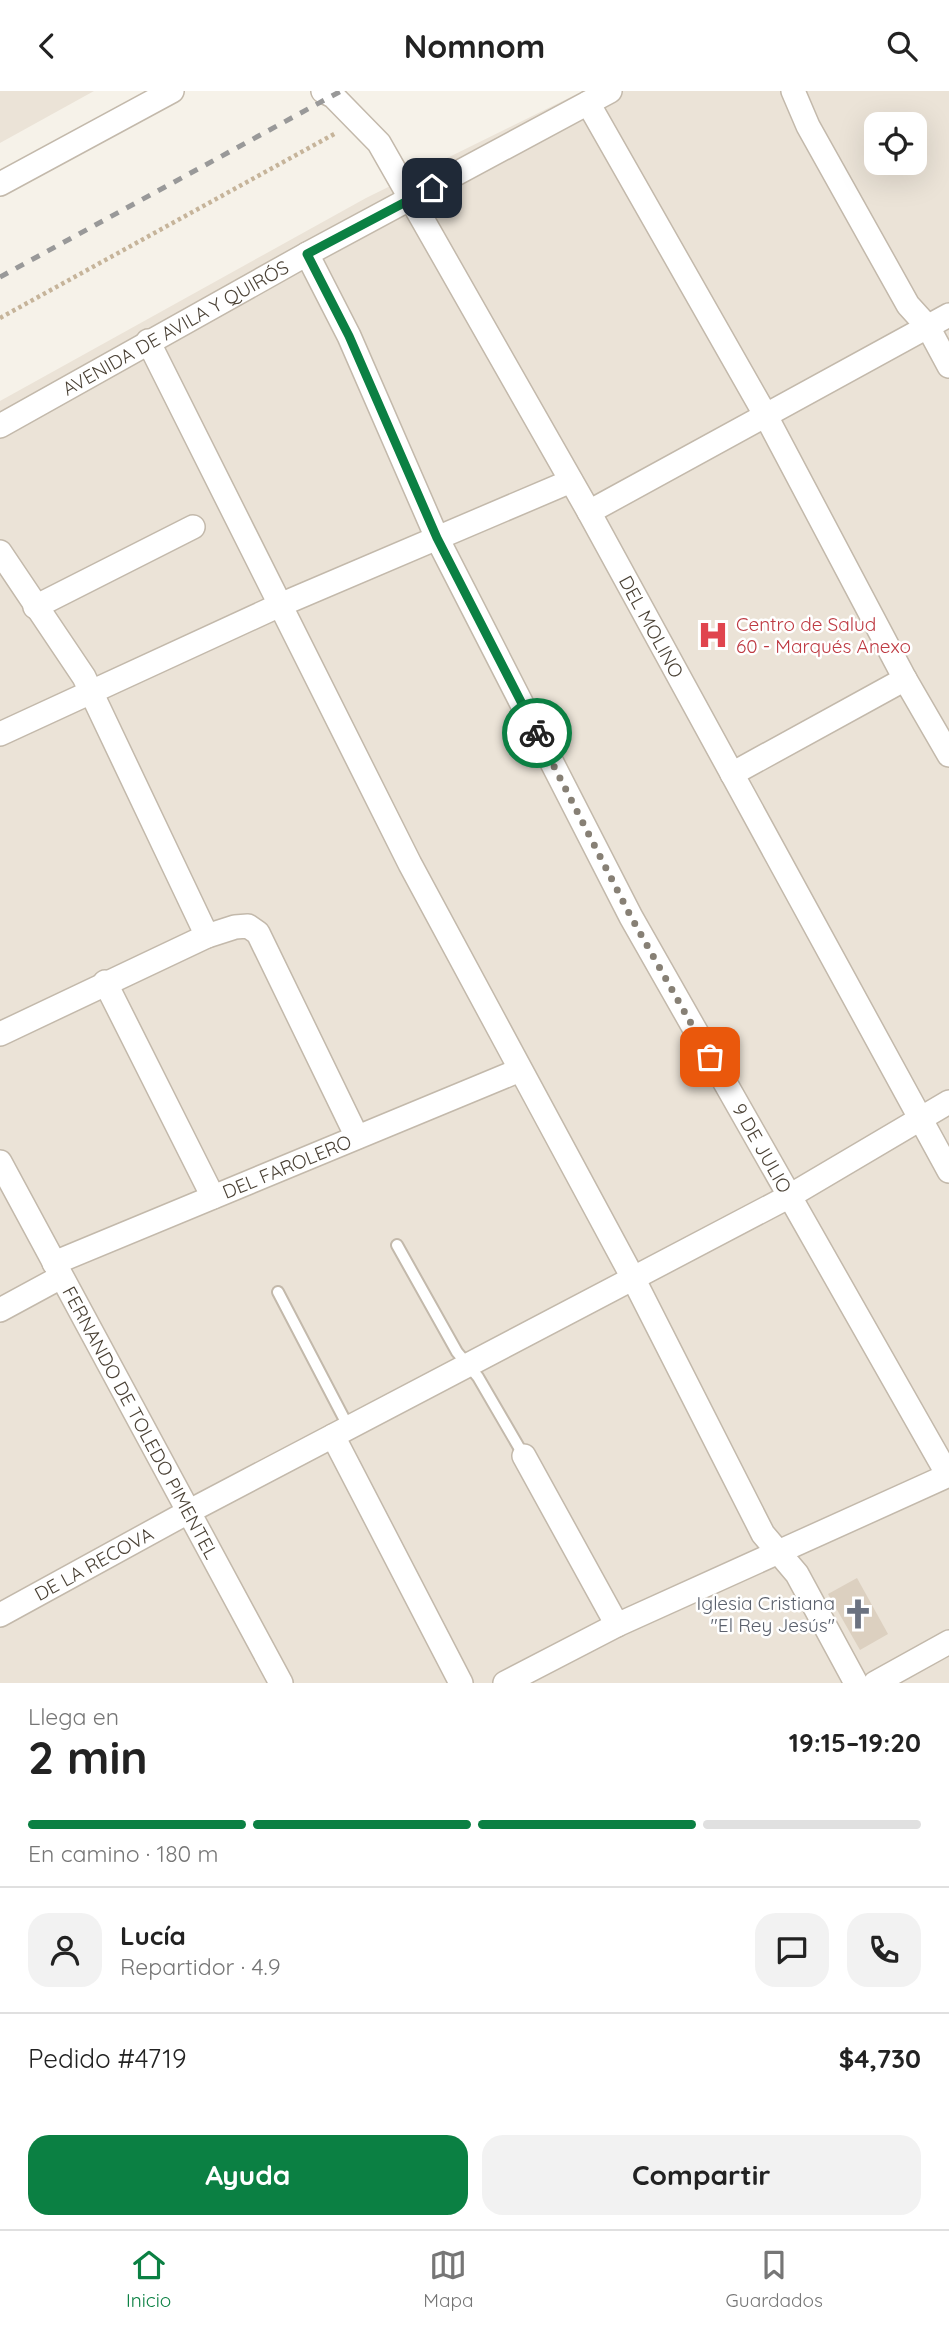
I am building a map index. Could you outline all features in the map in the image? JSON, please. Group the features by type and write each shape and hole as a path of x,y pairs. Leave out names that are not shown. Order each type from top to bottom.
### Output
{"street":[{"name":"AVENIDA DE AVILA Y QUIRÓS","path":"0,426 148,341 610,91"},
{"path":"793,91 808,126 908,305 928,327 949,366"},
{"path":"0,184 169,92"},
{"name":"DEL MOLINO","path":"329,93 379,143 589,512 949,1171"},
{"path":"588,103 766,416 905,679 949,755"},
{"name":"9 DE JULIO","path":"307,254 349,336 437,538 631,917 788,1197 949,1475"},
{"path":"589,512 949,315"},
{"path":"148,341 410,864 633,1278 763,1534 797,1574 856,1683"},
{"path":"0,734 280,605 571,481"},
{"path":"35,607 193,527"},
{"path":"0,552 91,690 207,936"},
{"path":"732,774 905,679"},
{"path":"0,1034 207,936 235,927 248,926 258,933 357,1137"},
{"path":"105,982 213,1197"},
{"name":"DEL FAROLERO","path":"0,1310 57,1270 213,1197 520,1069"},
{"name":"DE LA RECOVA","path":"0,1615 188,1512 788,1197 949,1102"},
{"name":"FERNANDO DE TOLEDO PIMENTEL","path":"0,1162 281,1683"},
{"path":"341,1432 461,1683"},
{"path":"524,1455 617,1625"},
{"path":"505,1683 617,1625 949,1475"},
{"path":"875,1683 949,1642"}],"lane":[{"path":"397,1245 457,1352 478,1377 524,1455"},
{"path":"278,1292 341,1432"}],"path":[{"path":"0,318 357,121"}],"shaded area":[{"path":"0,91 94,91 0,143"},
{"path":"583,91 949,91 949,1683 0,1683 0,401 366,198"}],"building":[{"name":"Iglesia Cristiana \"El Rey Jesús\"","path":"857,1578 888,1634 860,1650 828,1594"}],"railway":[{"path":"0,277 341,91"}],"way so far":[{"path":"537,733 631,917 710,1057"}],"place":[{"name":"Centro de Salud 60 - Marqués Anexo","path":"713,635"},
{"name":"Iglesia Cristiana \"El Rey Jesús\"","path":"858,1614"}],"route":[{"path":"432,188 307,254 349,336 437,538 537,733"}]}
